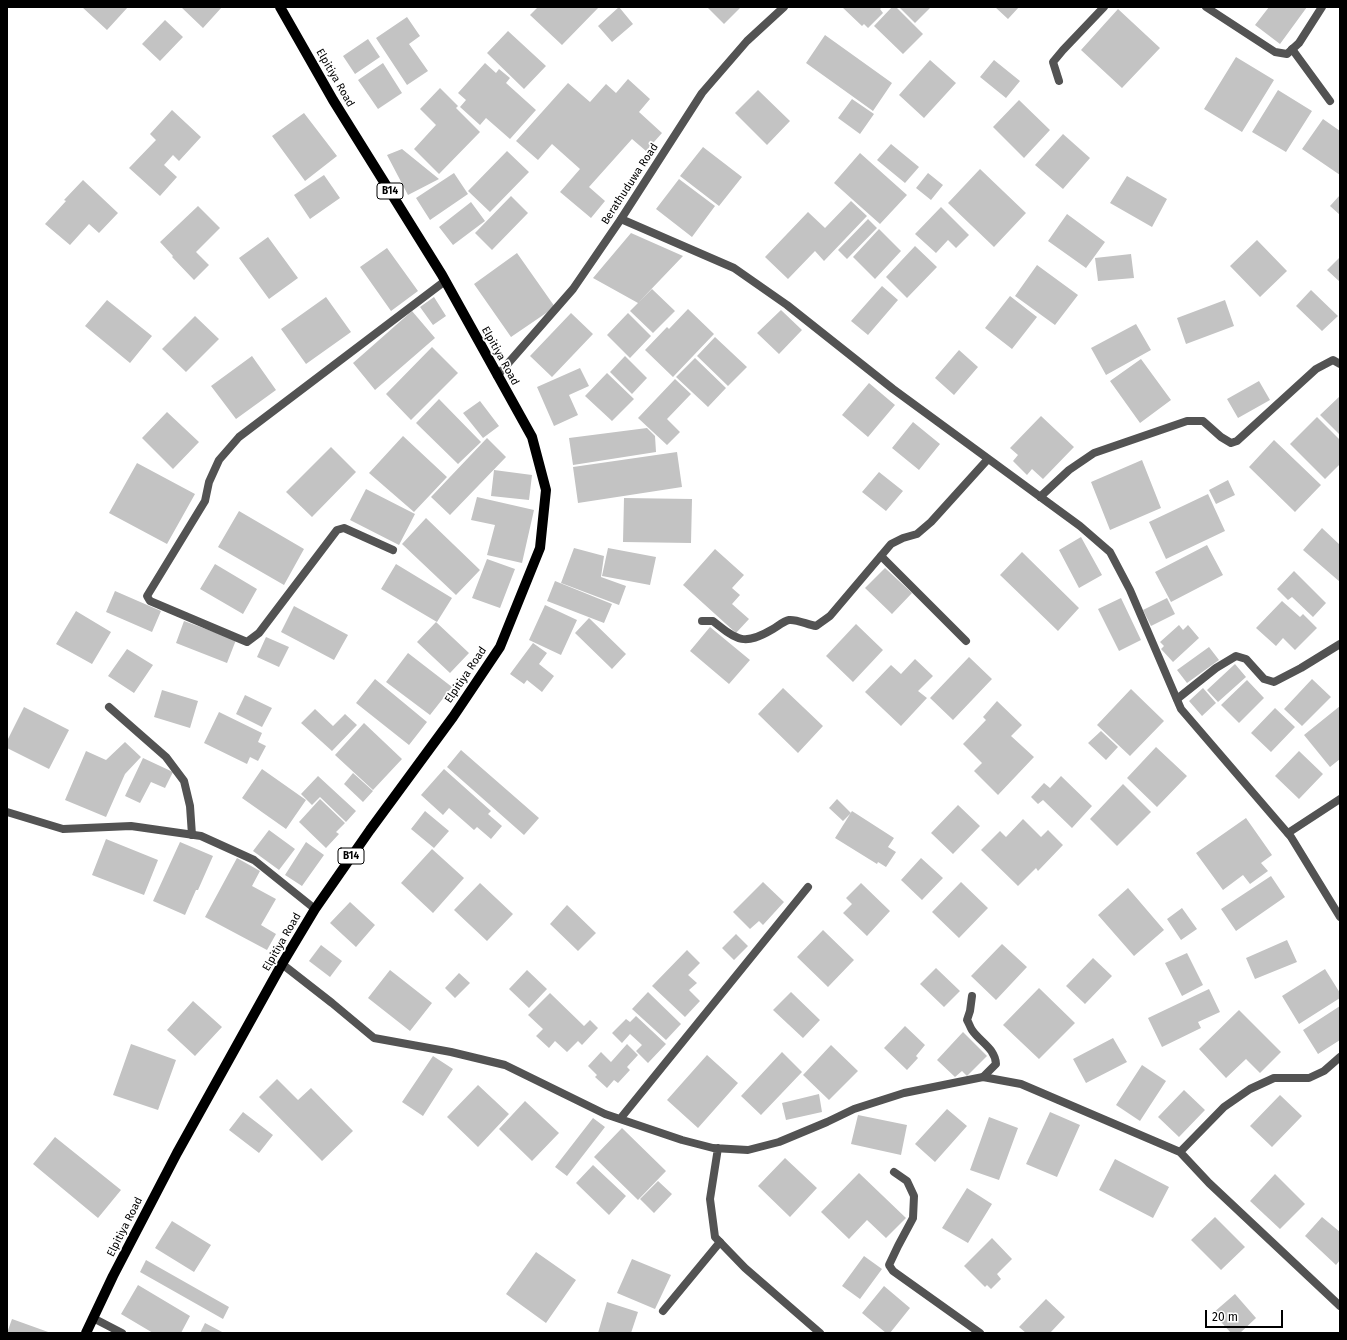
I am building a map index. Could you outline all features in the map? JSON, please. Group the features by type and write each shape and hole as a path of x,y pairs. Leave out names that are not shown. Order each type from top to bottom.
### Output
{"main road":[{"name":"Elpitiya Road","path":"86,1333 113,1276 177,1153 282,964 315,909 370,830 453,717 500,648 540,548 546,490 532,437 445,281 334,100 280,7"}],"street":[{"name":"Berathuduwa Road","path":"497,376 573,289 621,219 702,93 746,41 784,7"},
{"path":"1059,81 1053,62 1104,7"},
{"path":"1206,7 1275,52 1287,54 1299,43 1322,7"},
{"path":"1292,49 1330,101"},
{"path":"621,219 734,268 787,305 893,389 1080,526 1110,552 1130,590 1181,709 1288,833 1340,917"},
{"path":"393,550 344,528 338,530 259,633 247,642 150,601 147,596 205,501 209,482 220,460 239,437 445,281"},
{"path":"1040,497 1069,470 1094,453 1187,421 1203,421 1221,437 1231,443 1237,441 1316,369 1333,360 1340,364"},
{"path":"702,621 713,621 729,634 742,640 758,638 787,620 796,620 804,624 816,626 830,616 891,544 903,538 917,534 931,522 988,459"},
{"path":"881,556 966,641"},
{"path":"1177,699 1216,668 1236,656 1246,659 1264,679 1274,682 1301,668 1340,644"},
{"path":"109,707 166,758 184,781 190,806 192,835"},
{"path":"1288,833 1340,798"},
{"path":"7,812 63,829 130,826 201,836 254,860 315,909"},
{"path":"620,1120 808,887"},
{"path":"282,964 374,1038 451,1052 505,1065 620,1120 682,1140 718,1148 748,1150 779,1142 854,1109 897,1095 983,1077 1021,1084 1180,1152 1209,1183 1340,1306"},
{"path":"972,996 968,1020 972,1030 995,1056 996,1064 983,1077"},
{"path":"1180,1152 1224,1107 1250,1089 1274,1078 1309,1078 1324,1071 1340,1057"},
{"path":"718,1148 710,1199 714,1237 745,1268 820,1333"},
{"path":"894,1172 907,1181 914,1196 913,1218 889,1265 980,1333"},
{"path":"663,1311 720,1242"},
{"path":"93,1318 122,1333"}],"building":[{"path":"82,7 128,7 107,30"},
{"path":"181,7 222,7 203,28"},
{"path":"538,7 599,7 562,45 530,15"},
{"path":"619,7 633,24 612,42 598,26"},
{"path":"707,7 741,7 724,24"},
{"path":"842,7 882,7 880,9 883,13 868,28 864,24 862,26"},
{"path":"892,7 896,7 923,34 903,54 874,26"},
{"path":"899,7 931,7 915,23"},
{"path":"995,7 1019,7 1008,19"},
{"path":"1269,7 1307,7 1280,44 1255,25"},
{"path":"1118,9 1160,48 1122,88 1081,50"},
{"path":"407,17 420,36 409,44 428,71 407,85 376,38"},
{"path":"165,20 183,37 160,61 142,44"},
{"path":"508,31 546,66 524,89 487,53"},
{"path":"825,35 892,83 873,111 806,63"},
{"path":"368,39 380,57 355,74 343,56"},
{"path":"1236,57 1274,80 1242,132 1204,109"},
{"path":"930,60 956,83 924,118 899,95"},
{"path":"994,60 1020,81 1006,98 980,77"},
{"path":"383,63 402,93 378,109 358,80"},
{"path":"485,63 496,73 499,69 510,78 506,83 536,110 510,139 486,118 480,125 460,107 466,100 458,93"},
{"path":"628,79 650,99 639,112 662,133 646,151 632,139 589,187 605,201 591,218 560,192 580,169 552,144 538,160 516,141 568,83 590,102 606,84 616,93"},
{"path":"440,88 458,106 456,108 480,132 439,174 414,149 436,125 420,109"},
{"path":"758,90 790,121 767,145 735,113"},
{"path":"1278,90 1312,111 1286,152 1252,132"},
{"path":"852,99 874,114 860,134 838,118"},
{"path":"1019,100 1050,130 1024,158 993,127"},
{"path":"172,110 201,137 179,161 173,155 164,165 177,177 160,196 129,168 156,140 150,134"},
{"path":"304,113 337,156 305,181 272,136"},
{"path":"1323,119 1340,131 1340,175 1302,149"},
{"path":"1063,134 1090,158 1063,189 1035,165"},
{"path":"891,144 919,167 905,183 877,160"},
{"path":"703,147 742,177 719,206 680,176"},
{"path":"402,149 439,179 408,195 387,155"},
{"path":"507,151 529,172 490,212 468,191"},
{"path":"860,153 907,195 880,224 834,183"},
{"path":"980,169 1026,213 994,247 948,203"},
{"path":"454,173 468,194 430,220 416,198"},
{"path":"928,173 943,185 931,200 916,188"},
{"path":"324,175 340,198 310,219 294,195"},
{"path":"1127,176 1167,199 1152,227 1110,203"},
{"path":"679,179 715,206 692,237 656,209"},
{"path":"83,180 118,213 99,233 89,224 70,245 45,224 66,201 64,200"},
{"path":"1340,195 1340,215 1330,206"},
{"path":"511,196 528,213 492,250 475,233"},
{"path":"851,201 867,216 824,261 815,251 788,279 765,257 808,212 825,228"},
{"path":"471,202 485,221 453,245 439,227"},
{"path":"198,206 220,228 196,252 209,265 194,280 160,242"},
{"path":"941,207 969,235 956,248 948,240 936,253 915,234"},
{"path":"1067,214 1105,242 1086,268 1048,241"},
{"path":"868,219 877,228 847,259 838,250"},
{"path":"879,229 901,251 875,279 853,257"},
{"path":"631,233 683,256 638,303 593,278"},
{"path":"268,237 298,278 269,299 239,258"},
{"path":"1257,240 1287,271 1260,297 1230,266"},
{"path":"915,246 937,267 907,298 886,277"},
{"path":"387,248 418,291 391,311 360,267"},
{"path":"517,253 555,307 511,337 474,284"},
{"path":"1131,254 1134,278 1098,281 1095,258"},
{"path":"1340,257 1340,282 1327,270"},
{"path":"1037,265 1078,295 1055,325 1015,296"},
{"path":"882,286 898,300 868,335 851,321"},
{"path":"652,289 675,311 653,333 630,311"},
{"path":"1311,290 1338,316 1322,331 1296,306"},
{"path":"1010,296 1037,317 1012,349 985,328"},
{"path":"326,297 351,332 306,364 281,329"},
{"path":"434,297 446,316 433,325 420,307"},
{"path":"107,300 152,336 130,363 85,326"},
{"path":"1225,300 1234,326 1186,344 1177,318"},
{"path":"688,309 714,334 673,377 645,350 667,327 669,329"},
{"path":"781,310 802,330 779,354 757,333"},
{"path":"412,311 435,338 375,390 353,363"},
{"path":"571,313 593,334 552,377 530,356"},
{"path":"628,313 651,336 630,358 607,335"},
{"path":"195,316 219,339 186,372 162,349"},
{"path":"1136,324 1151,350 1106,375 1091,348"},
{"path":"715,337 747,367 728,386 697,356"},
{"path":"432,347 458,373 411,420 386,394"},
{"path":"959,350 978,367 954,395 935,378"},
{"path":"252,356 276,390 236,419 211,386"},
{"path":"625,356 647,378 632,394 610,372"},
{"path":"695,358 726,388 708,407 676,377"},
{"path":"1141,359 1171,400 1140,423 1110,381"},
{"path":"580,368 589,386 569,395 578,415 554,426 537,387"},
{"path":"607,373 634,399 612,421 585,396"},
{"path":"675,379 691,394 667,419 680,432 667,445 638,418"},
{"path":"1259,381 1270,400 1238,418 1227,399"},
{"path":"869,383 895,405 868,437 842,415"},
{"path":"1340,396 1340,435 1320,415"},
{"path":"439,399 481,442 458,464 416,423"},
{"path":"480,401 499,426 483,438 463,413"},
{"path":"167,412 199,442 173,469 142,438"},
{"path":"1041,416 1074,447 1043,479 1032,469 1027,475 1013,461 1018,455 1010,448"},
{"path":"1317,417 1340,440 1340,464 1325,479 1290,444"},
{"path":"913,422 940,444 919,470 892,448"},
{"path":"647,428 655,436 656,452 573,465 569,438"},
{"path":"403,436 447,477 414,512 369,473"},
{"path":"487,438 506,457 450,515 431,497"},
{"path":"1274,440 1321,485 1295,512 1249,467"},
{"path":"331,447 356,472 312,517 286,492"},
{"path":"677,452 682,487 578,503 573,467"},
{"path":"1142,460 1161,508 1110,530 1091,482"},
{"path":"137,463 195,494 167,544 109,513"},
{"path":"494,470 532,475 529,500 491,496"},
{"path":"879,472 903,491 886,511 862,492"},
{"path":"1228,480 1235,495 1216,504 1209,490"},
{"path":"366,489 415,514 399,545 350,520"},
{"path":"1208,494 1225,531 1166,559 1149,522"},
{"path":"477,497 534,510 522,563 487,555 495,525 471,520"},
{"path":"624,498 692,499 691,543 623,542"},
{"path":"239,511 304,549 284,585 218,547"},
{"path":"426,518 480,570 456,595 402,544"},
{"path":"1322,528 1340,545 1340,582 1303,550"},
{"path":"1081,537 1102,575 1079,588 1059,550"},
{"path":"1207,545 1223,575 1171,602 1155,572"},
{"path":"574,548 604,556 601,577 626,586 619,605 561,583"},
{"path":"608,548 656,557 650,585 602,576"},
{"path":"715,549 744,575 732,588 740,595 732,604 749,619 736,633 683,585"},
{"path":"1022,552 1079,608 1058,631 1000,575"},
{"path":"487,559 515,569 500,608 472,598"},
{"path":"215,564 257,589 243,614 200,589"},
{"path":"396,564 452,598 437,622 381,589"},
{"path":"885,568 912,593 892,614 865,588"},
{"path":"1294,571 1326,603 1313,617 1292,597 1288,600 1277,589"},
{"path":"555,581 612,604 604,623 547,601"},
{"path":"115,591 161,611 152,632 106,612"},
{"path":"1121,598 1141,640 1119,651 1098,609"},
{"path":"1167,598 1175,614 1151,626 1143,610"},
{"path":"1282,601 1300,617 1303,614 1317,628 1295,650 1283,638 1276,646 1256,628"},
{"path":"545,605 577,620 561,655 529,640"},
{"path":"294,606 348,635 334,660 281,632"},
{"path":"76,611 111,632 92,664 56,644"},
{"path":"589,618 626,654 612,669 575,633"},
{"path":"184,621 236,640 227,663 176,643"},
{"path":"436,622 469,653 450,673 417,642"},
{"path":"856,624 883,650 853,682 826,656"},
{"path":"1179,625 1183,630 1188,625 1199,638 1173,662 1161,649 1164,646 1160,642"},
{"path":"710,627 750,660 729,684 690,651"},
{"path":"266,637 289,647 279,667 257,657"},
{"path":"533,643 547,653 539,664 554,676 542,692 527,680 524,684 510,674"},
{"path":"1209,647 1219,660 1187,683 1177,670"},
{"path":"127,649 153,665 134,693 108,676"},
{"path":"408,653 452,687 430,715 386,682"},
{"path":"969,657 992,679 953,720 930,698"},
{"path":"915,659 933,676 918,691 927,698 901,726 865,692 891,665 901,674"},
{"path":"1235,664 1246,677 1218,702 1207,690"},
{"path":"375,679 427,722 409,745 356,703"},
{"path":"1312,679 1331,697 1302,726 1284,709"},
{"path":"1247,680 1264,698 1239,723 1221,705"},
{"path":"783,688 823,726 798,753 758,714"},
{"path":"1203,688 1216,703 1202,716 1189,701"},
{"path":"1131,689 1164,721 1130,756 1097,725"},
{"path":"162,690 198,701 190,728 154,717"},
{"path":"245,695 272,708 262,727 236,714"},
{"path":"997,701 1022,725 1011,736 1034,757 998,795 974,771 982,763 963,744 986,720 983,717"},
{"path":"1340,706 1340,759 1330,767 1304,735"},
{"path":"24,707 69,730 49,769 7,748 7,741"},
{"path":"1275,708 1295,727 1271,752 1251,733"},
{"path":"315,709 333,726 345,714 357,725 332,751 301,723"},
{"path":"219,712 262,733 258,742 266,746 258,761 250,757 247,764 204,743"},
{"path":"364,723 402,759 373,790 335,755"},
{"path":"1101,731 1118,747 1106,760 1088,743"},
{"path":"125,742 141,757 125,774 106,817 65,800 86,751 106,760"},
{"path":"1156,747 1187,776 1157,807 1127,778"},
{"path":"461,750 539,818 524,835 447,767"},
{"path":"1299,751 1323,774 1299,799 1275,776"},
{"path":"143,758 173,772 165,788 151,782 140,803 125,796"},
{"path":"262,769 306,800 286,829 242,798"},
{"path":"444,769 491,811 488,814 502,826 491,839 477,827 474,830 449,808 443,815 421,795"},
{"path":"353,773 373,791 363,802 344,784"},
{"path":"318,776 356,811 346,822 320,797 312,805 301,794"},
{"path":"1061,776 1092,806 1072,828 1043,800 1038,804 1031,797 1044,783 1050,788"},
{"path":"1123,784 1151,812 1117,846 1090,819"},
{"path":"320,799 345,823 336,832 339,834 326,848 299,822"},
{"path":"837,799 851,813 843,821 829,808"},
{"path":"958,805 980,826 953,854 931,833"},
{"path":"425,811 449,831 434,848 411,829"},
{"path":"852,811 894,838 888,847 896,852 886,867 878,862 877,864 835,838"},
{"path":"1246,818 1272,855 1261,863 1268,871 1250,884 1243,875 1223,890 1196,853"},
{"path":"1023,819 1041,837 1048,830 1063,845 1038,871 1036,868 1018,886 981,850 1000,831 1006,837"},
{"path":"269,830 295,849 279,870 253,851"},
{"path":"106,839 158,860 144,895 92,875"},
{"path":"180,842 213,856 185,915 153,901"},
{"path":"306,842 324,855 302,886 285,875"},
{"path":"432,849 464,878 433,913 401,883"},
{"path":"237,858 260,871 252,886 276,899 261,925 276,934 267,950 205,917"},
{"path":"921,858 943,878 922,900 901,880"},
{"path":"1271,876 1285,897 1236,931 1221,909"},
{"path":"763,882 784,902 763,925 759,921 750,929 733,912"},
{"path":"961,882 988,908 959,938 932,912"},
{"path":"480,883 513,914 487,941 454,910"},
{"path":"861,883 890,911 867,936 843,913 852,904 846,898"},
{"path":"1128,888 1164,930 1134,956 1098,915"},
{"path":"350,902 375,925 356,947 330,923"},
{"path":"567,905 596,933 578,951 550,924"},
{"path":"1182,908 1197,929 1181,940 1167,919"},
{"path":"823,930 854,960 828,987 797,957"},
{"path":"736,934 748,946 734,960 722,948"},
{"path":"1287,940 1297,962 1255,979 1246,958"},
{"path":"1002,944 1027,967 996,1000 971,976"},
{"path":"321,945 342,961 330,977 309,961"},
{"path":"687,950 700,963 688,975 697,983 689,990 700,1001 685,1017 652,986"},
{"path":"1187,953 1203,985 1182,996 1165,963"},
{"path":"1093,958 1112,976 1085,1004 1066,986"},
{"path":"936,968 960,991 944,1007 920,984"},
{"path":"1325,969 1340,993 1340,998 1299,1024 1282,996"},
{"path":"390,970 432,1003 410,1031 368,998"},
{"path":"527,970 547,989 529,1008 509,989"},
{"path":"459,973 470,983 455,998 445,988"},
{"path":"1039,988 1075,1023 1039,1059 1003,1025"},
{"path":"1209,989 1220,1012 1198,1022 1201,1028 1162,1047 1148,1018"},
{"path":"648,992 681,1024 666,1040 632,1009"},
{"path":"791,992 820,1020 803,1038 773,1010"},
{"path":"550,993 584,1026 590,1020 598,1028 582,1045 578,1041 567,1052 555,1041 549,1048 536,1036 543,1029 528,1015"},
{"path":"193,1001 222,1027 195,1056 167,1030"},
{"path":"1340,1006 1340,1040 1318,1054 1303,1030"},
{"path":"1239,1010 1281,1052 1260,1073 1246,1059 1226,1078 1199,1049"},
{"path":"636,1016 666,1044 648,1063 636,1051 642,1045 630,1034 622,1043 612,1033 626,1019 630,1022"},
{"path":"905,1026 925,1045 916,1056 918,1058 907,1070 884,1048"},
{"path":"963,1032 987,1056 967,1076 962,1071 955,1077 937,1060"},
{"path":"1113,1038 1127,1062 1086,1083 1073,1059"},
{"path":"131,1044 176,1060 158,1110 113,1095"},
{"path":"627,1044 638,1055 627,1067 630,1070 618,1083 614,1080 607,1088 595,1077 597,1075 588,1066 601,1052 611,1062"},
{"path":"831,1045 858,1071 829,1100 803,1075"},
{"path":"782,1052 802,1072 761,1115 741,1096"},
{"path":"707,1055 738,1083 698,1128 667,1100"},
{"path":"433,1056 453,1069 423,1116 402,1102"},
{"path":"1142,1065 1166,1081 1140,1121 1116,1105"},
{"path":"277,1079 298,1100 311,1088 353,1131 322,1161 259,1097"},
{"path":"478,1085 509,1114 478,1147 447,1117"},
{"path":"1184,1090 1205,1110 1179,1137 1158,1117"},
{"path":"819,1094 822,1112 786,1120 782,1103"},
{"path":"1280,1095 1302,1116 1272,1147 1250,1126"},
{"path":"525,1101 559,1133 532,1161 499,1129"},
{"path":"947,1109 967,1126 935,1162 915,1144"},
{"path":"243,1112 273,1135 259,1153 229,1130"},
{"path":"1050,1112 1080,1125 1057,1177 1026,1164"},
{"path":"858,1115 907,1125 901,1155 851,1144"},
{"path":"989,1117 1018,1128 999,1180 970,1170"},
{"path":"593,1118 605,1127 567,1176 555,1167"},
{"path":"622,1128 666,1171 638,1200 594,1157"},
{"path":"55,1137 121,1190 98,1218 33,1164"},
{"path":"785,1158 817,1188 790,1217 758,1186"},
{"path":"1115,1159 1169,1187 1153,1218 1099,1190"},
{"path":"593,1165 626,1196 609,1215 576,1183"},
{"path":"859,1173 906,1218 886,1238 867,1220 849,1239 821,1212"},
{"path":"1275,1174 1305,1204 1280,1229 1250,1201"},
{"path":"658,1181 672,1194 654,1213 640,1199"},
{"path":"967,1188 992,1204 968,1243 942,1228"},
{"path":"1215,1217 1245,1247 1221,1270 1191,1240"},
{"path":"1322,1217 1340,1232 1340,1260 1336,1265 1305,1236"},
{"path":"172,1221 211,1245 194,1272 155,1248"},
{"path":"992,1238 1012,1259 997,1274 1001,1279 991,1289 987,1285 985,1287 964,1266"},
{"path":"536,1252 576,1280 546,1323 506,1294"},
{"path":"864,1256 882,1269 860,1299 842,1286"},
{"path":"632,1259 671,1275 655,1309 617,1293"},
{"path":"146,1260 229,1307 223,1319 140,1272"},
{"path":"138,1285 190,1316 181,1333 153,1333 121,1314"},
{"path":"884,1286 910,1308 890,1333 886,1333 862,1313"},
{"path":"1235,1294 1256,1318 1240,1333 1231,1333 1213,1313"},
{"path":"1046,1299 1065,1317 1050,1333 1026,1333 1019,1327"},
{"path":"607,1302 638,1312 631,1333 598,1333"},
{"path":"12,1319 51,1333 7,1333"},
{"path":"205,1323 224,1333 200,1333"}]}
